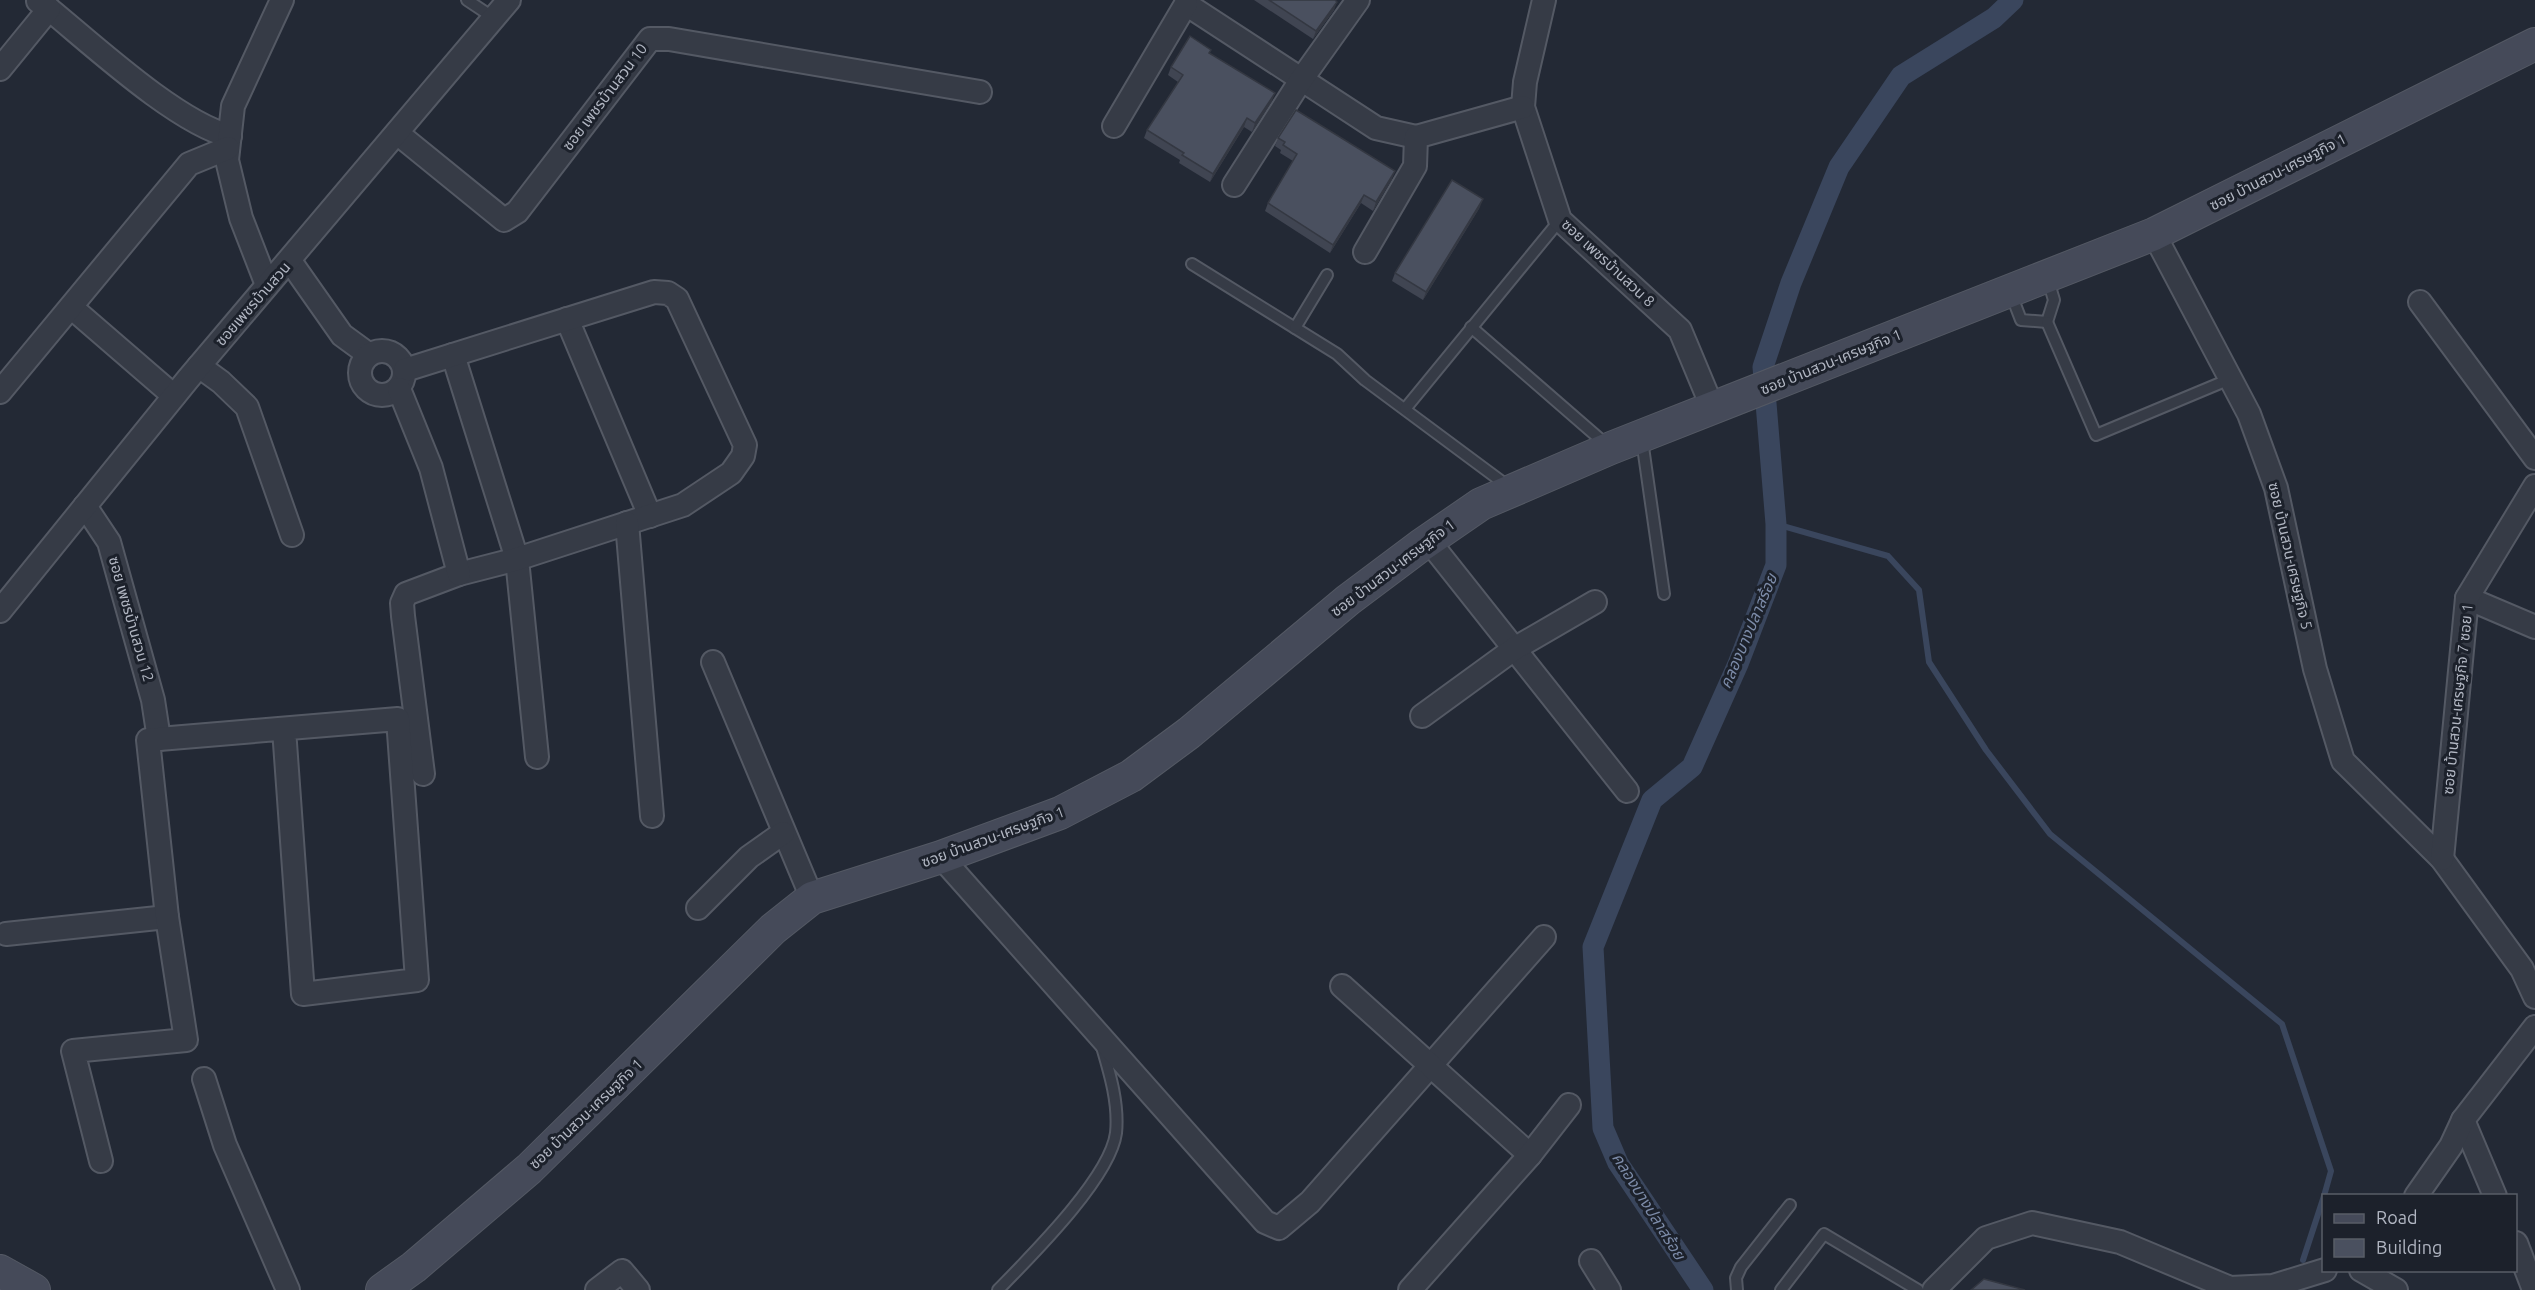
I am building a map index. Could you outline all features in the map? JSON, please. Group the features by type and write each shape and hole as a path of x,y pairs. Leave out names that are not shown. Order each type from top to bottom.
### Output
{"street":[{"path":"267,285 241,218 227,160 233,106 282,0"},
{"name":"ซอยเพชรบ้านสวน","path":"0,611 174,396 509,0"},
{"path":"1234,185 1301,80 1358,0"},
{"name":"ซอย เพชรบ้านสวน 8","path":"1544,0 1525,82 1522,107 1560,220 1680,330 1713,409"},
{"path":"1114,126 1187,2 1376,128 1416,137 1522,107"},
{"path":"0,69 43,5 171,105 229,142"},
{"name":"ซอย เพชรบ้านสวน 10","path":"397,133 504,220 518,212 650,39 669,39 980,92"},
{"name":"ซอย บ้านสวน-เศรษฐกิจ 1","path":"382,1290 414,1267 529,1169 773,929 812,898 941,857 1060,813 1131,776 1189,733 1348,600 1428,540 1481,504 1611,448 2154,234 2535,44"},
{"path":"1365,252 1415,166 1416,137"},
{"path":"0,392 189,164 229,142"},
{"name":"ซอย บ้านสวน-เศรษฐกิจ 5","path":"2154,234 2249,414 2277,488 2315,669 2343,761 2442,859 2528,973 2535,997"},
{"path":"290,261 342,335 368,354"},
{"path":"423,774 402,603 406,594 459,574 518,559 683,505 731,473 743,456 745,445 677,299 668,293 654,292 453,355 402,380 385,395 373,394 364,387 359,375 361,364 368,354 379,350 391,351 400,359 402,380 431,468 459,574"},
{"path":"2420,302 2535,458"},
{"path":"71,307 174,396"},
{"path":"567,319 650,516"},
{"path":"453,355 518,559 537,757"},
{"path":"199,366 221,382 247,407 292,536"},
{"name":"ซอย บ้านสวน-เศรษฐกิจ 7 ซอย 1","path":"2442,859 2467,598 2535,486"},
{"name":"ซอย เพชรบ้านสวน 12","path":"85,506 109,542 153,700 159,739"},
{"path":"627,523 652,816"},
{"path":"1428,540 1627,791"},
{"path":"2467,598 2535,627"},
{"path":"1422,716 1514,650 1595,602"},
{"path":"713,663 812,898"},
{"path":"101,1161 73,1051 186,1040 167,917 148,740 398,719 417,980 303,994 284,729"},
{"path":"698,908 749,856 783,832"},
{"path":"941,857 1265,1222 1279,1228 1310,1202 1544,937"},
{"path":"6,934 167,917"},
{"path":"1342,986 1432,1064 1530,1155"},
{"path":"2417,1194 2451,1146 2463,1120 2498,1078 2535,1027"},
{"path":"2498,1078 2535,1056"},
{"path":"204,1079 225,1145 288,1290"},
{"path":"1410,1290 1530,1155 1569,1105"},
{"path":"2463,1120 2494,1194"},
{"path":"1934,1290 1986,1238 2032,1223 2120,1242 2230,1288 2273,1286 2322,1271"},
{"path":"2517,1246 2534,1290"},
{"path":"1591,1261 1609,1290"},
{"path":"0,1270 34,1290"},
{"path":"597,1290 622,1271 638,1290"},
{"path":"2364,1272 2396,1290"}],"lane":[{"path":"467,0 494,18"},
{"path":"1405,409 1560,220"},
{"path":"1192,264 1337,354 1365,380 1514,490"},
{"path":"1295,328 1328,275"},
{"path":"2048,276 2054,300 2048,322 2096,435 2230,379"},
{"path":"2009,291 2021,321 2048,322"},
{"path":"1471,327 1611,448"},
{"path":"1642,437 1664,594"},
{"path":"998,1290 1087,1191 1105,1165 1112,1150 1116,1133 1115,1098 1097,1032"},
{"path":"1737,1290 1736,1278 1741,1268 1790,1205"},
{"path":"1781,1290 1824,1234 1917,1290"}],"building":[{"path":"1269,0 1335,0 1337,2 1316,31"},
{"path":"1190,36 1211,50 1209,53 1275,93 1255,123 1247,118 1213,174 1147,130 1183,75 1171,67"},
{"path":"1296,110 1395,171 1376,202 1364,195 1333,245 1268,203 1297,154 1283,145 1285,142 1278,138"},
{"path":"1452,180 1483,199 1426,292 1395,273"},
{"path":"1984,1279 2025,1290 1971,1290"}],"waterway":[{"name":"คลองบางปลาสร้อย","path":"1703,1290 1618,1163 1603,1128 1593,947 1652,800 1692,767 1738,664 1776,565 1776,524 1763,367 1791,283 1839,167 1901,76 1994,18 2013,0"},
{"path":"1776,524 1888,556 1919,590 1929,662 1986,750 2050,834 2282,1024 2331,1171 2325,1194"},
{"path":"2303,1260 2322,1202"}]}
